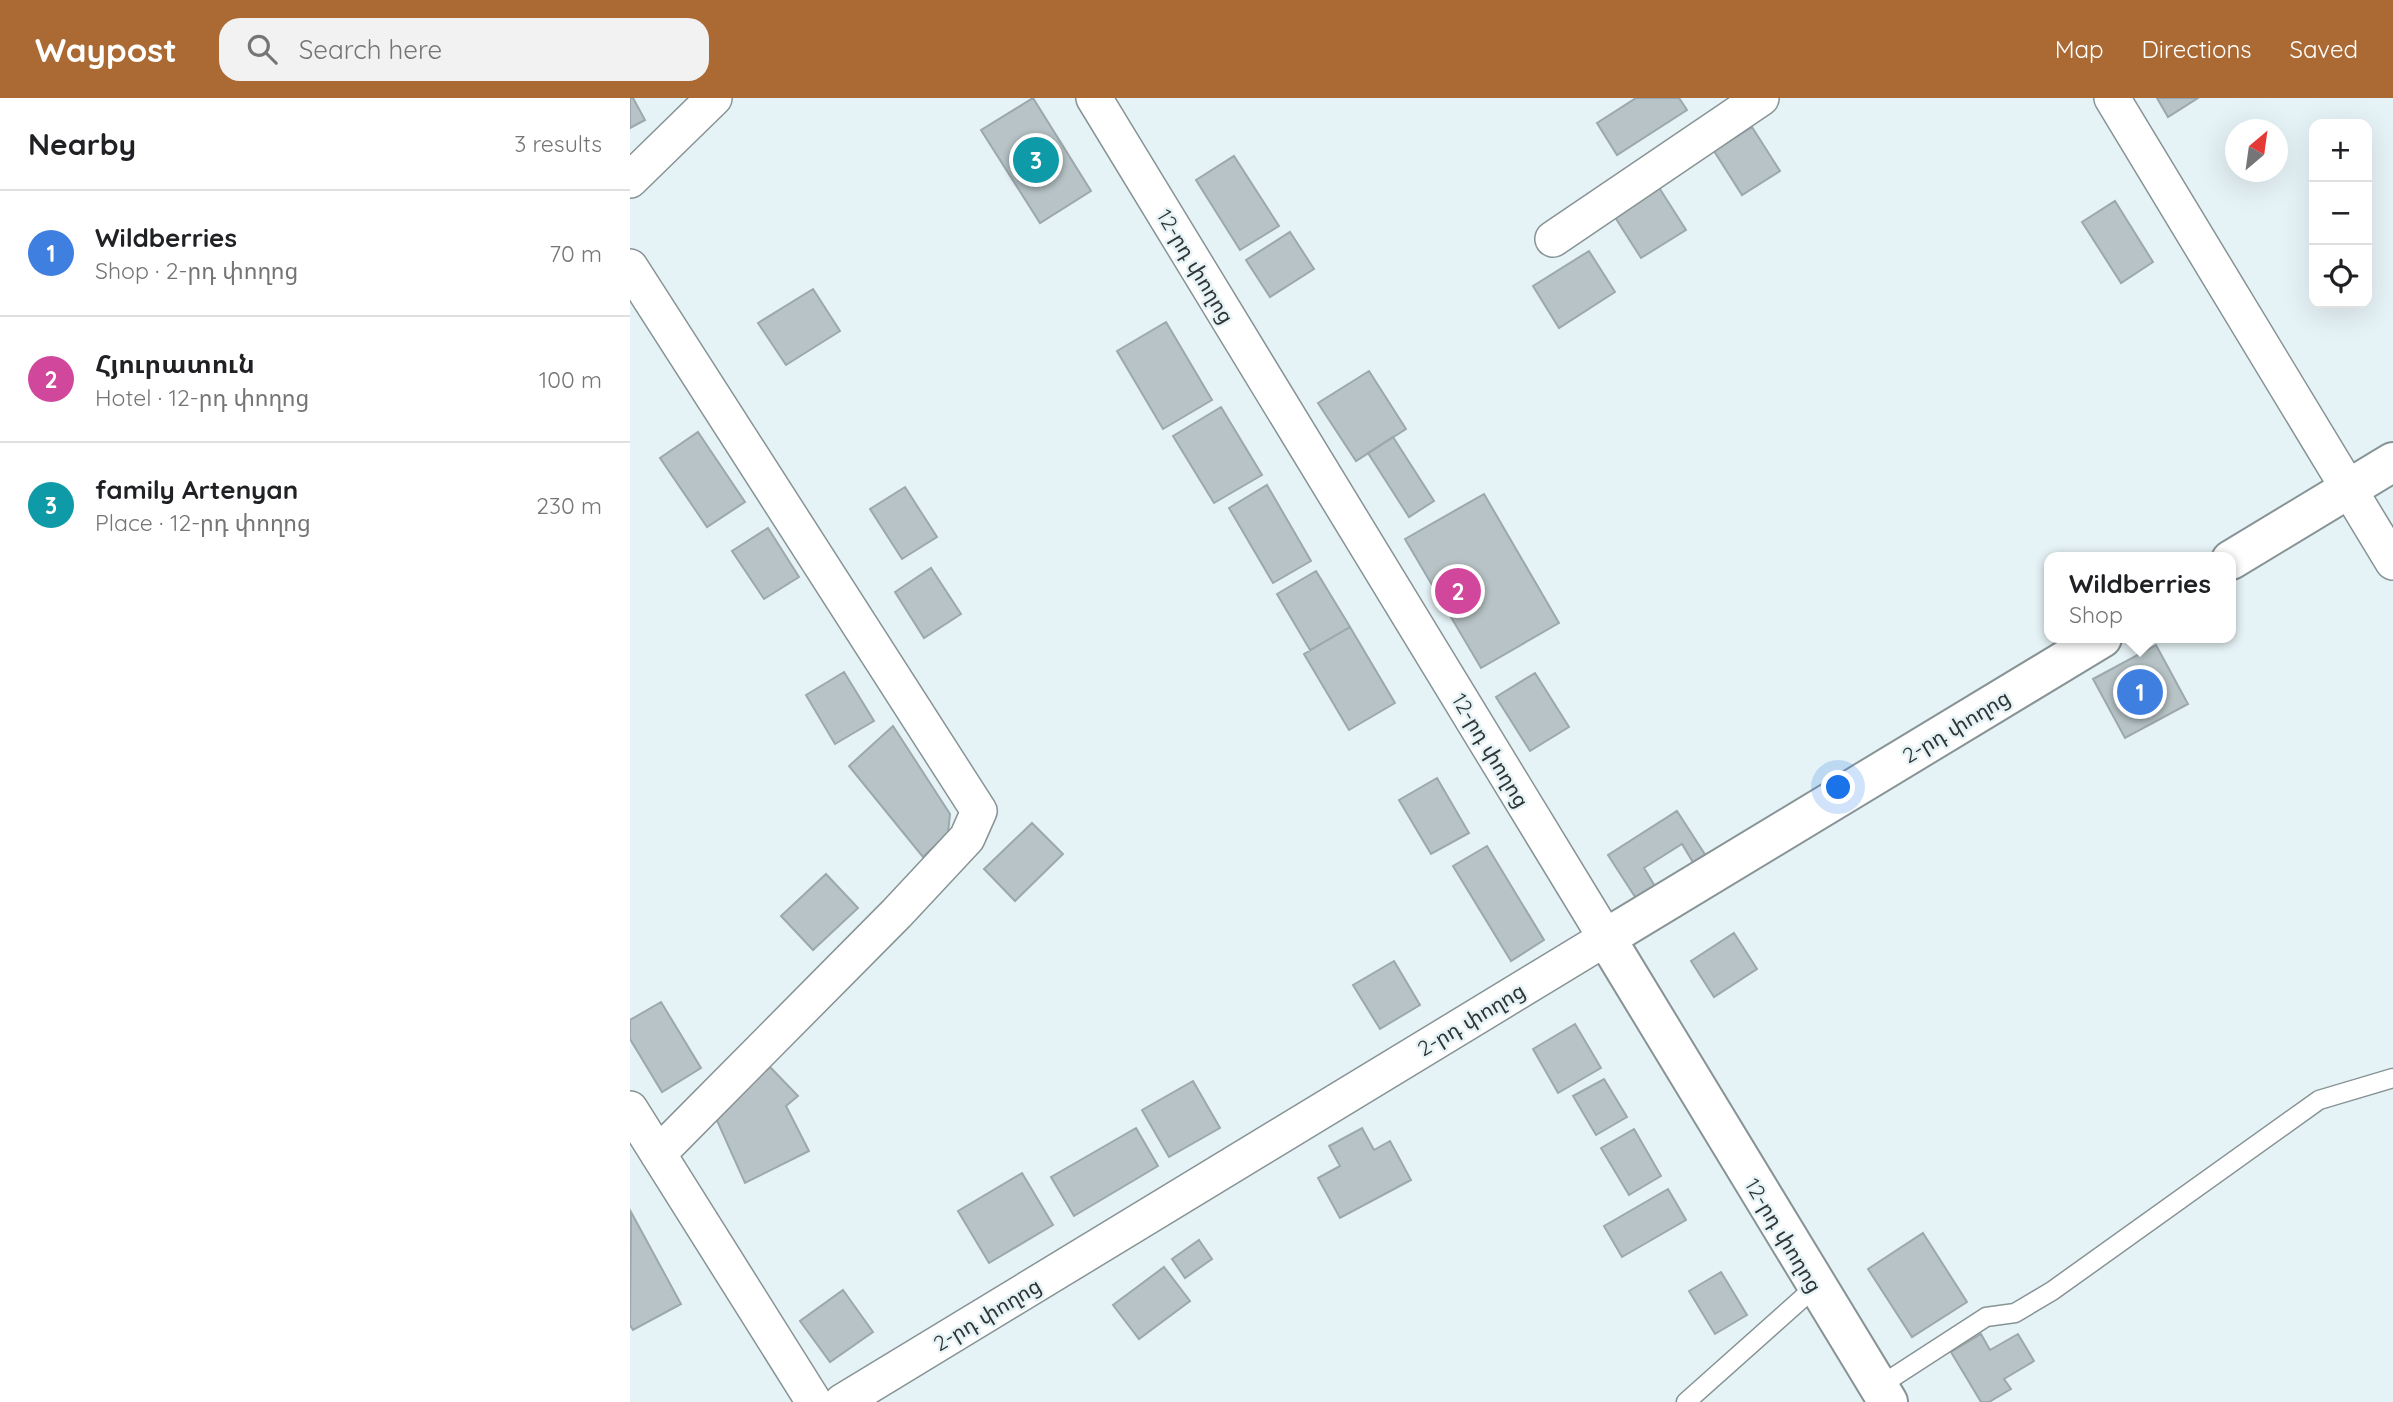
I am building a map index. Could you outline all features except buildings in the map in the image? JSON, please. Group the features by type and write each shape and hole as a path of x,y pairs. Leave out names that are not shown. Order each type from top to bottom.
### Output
{"street":[{"path":"630,180 714,98"},
{"name":"12-րդ փողոց","path":"1094,98 1606,938 1815,1287 1883,1394"},
{"path":"1553,239 1761,98"},
{"path":"2112,98 2393,562"},
{"path":"630,267 979,811 967,838 905,905 658,1154"},
{"path":"2236,557 2393,462"},
{"name":"2-րդ փողոց","path":"842,1402 2094,643"},
{"path":"630,1109 814,1402"}],"lane":[{"path":"1883,1394 1986,1317 2015,1314 2052,1291 2319,1100 2393,1078"},
{"path":"1686,1402 1815,1287"}],"place":[{"name":"family Artenyan","path":"1036,160"},
{"name":"Հյուրատուն","path":"1458,591"},
{"name":"Wildberries","path":"2140,692"}]}
